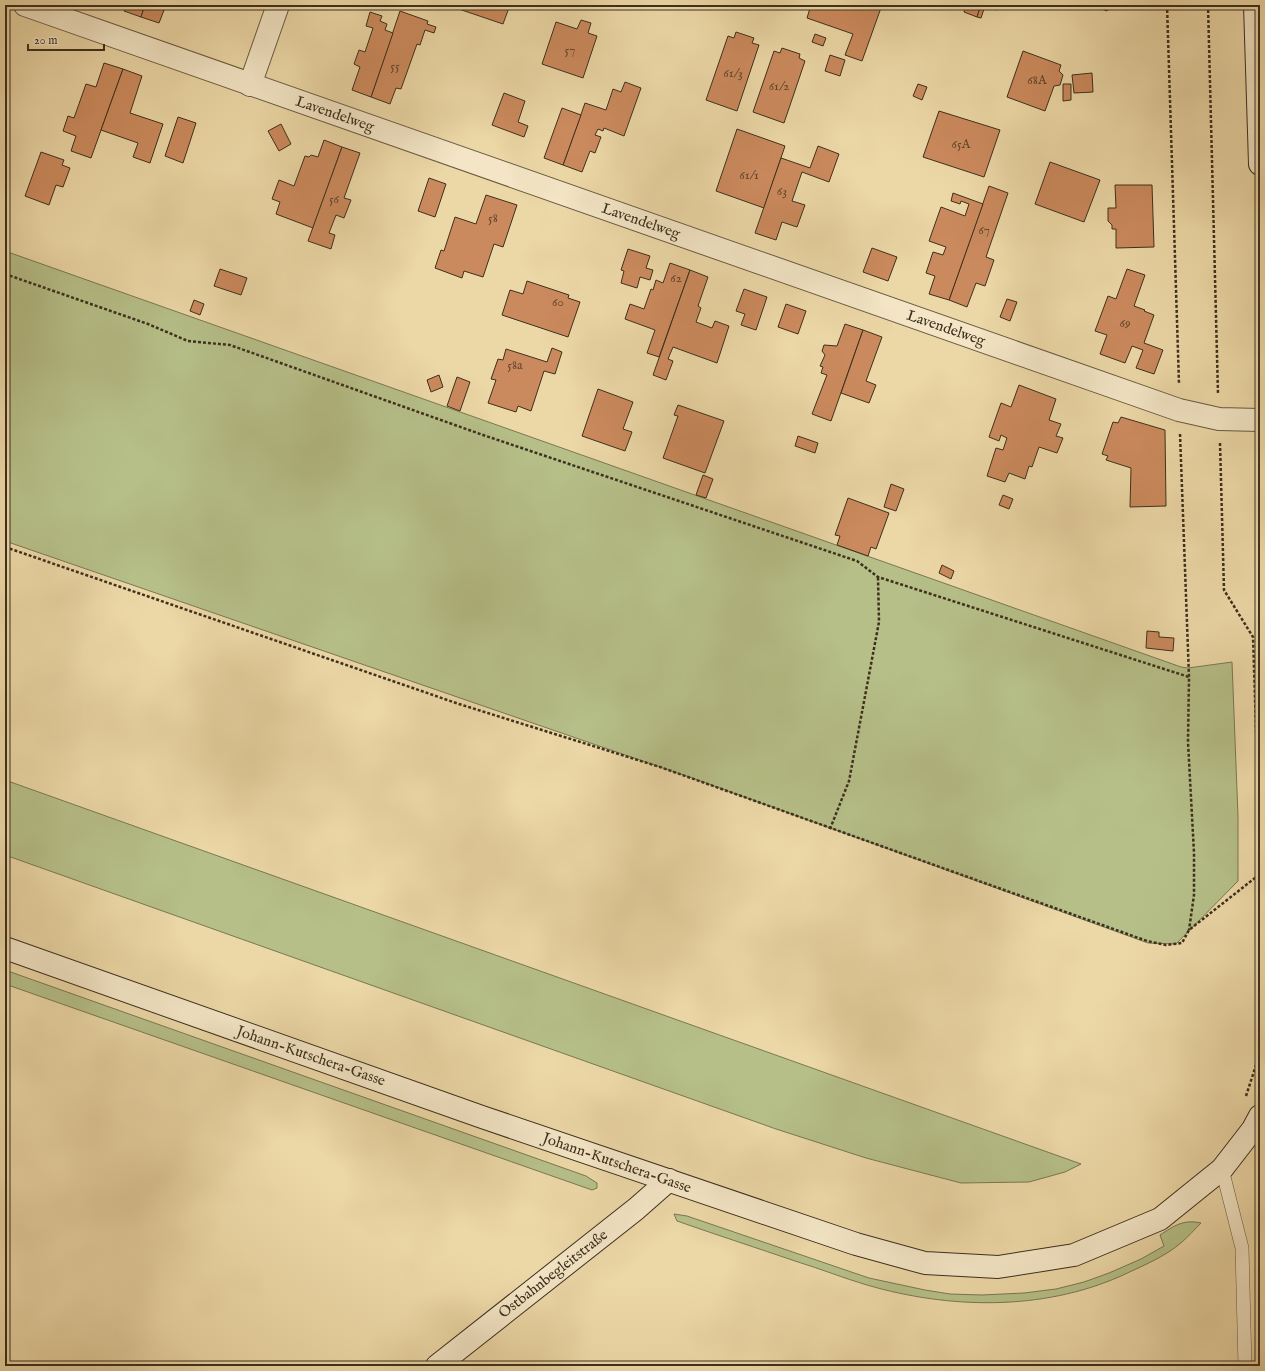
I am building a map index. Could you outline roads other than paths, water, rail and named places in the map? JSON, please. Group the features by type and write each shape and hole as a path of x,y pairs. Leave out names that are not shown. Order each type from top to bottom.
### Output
{"street":[{"name":"Lavendelweg","path":"25,5 1172,407 1219,419 1260,420"},
{"path":"250,85 278,5"},
{"path":"1255,5 1260,164"},
{"name":"Johann-Kutschera-Gasse","path":"5,948 475,1114 856,1244 925,1263 998,1267 1074,1255 1160,1219 1222,1169"},
{"path":"1222,1169 1253,1129 1260,1116"},
{"name":"Ostbahnbegleitstraße","path":"437,1366 636,1209 668,1180"}],"lane":[{"path":"1222,1169 1242,1248 1245,1366"}]}
